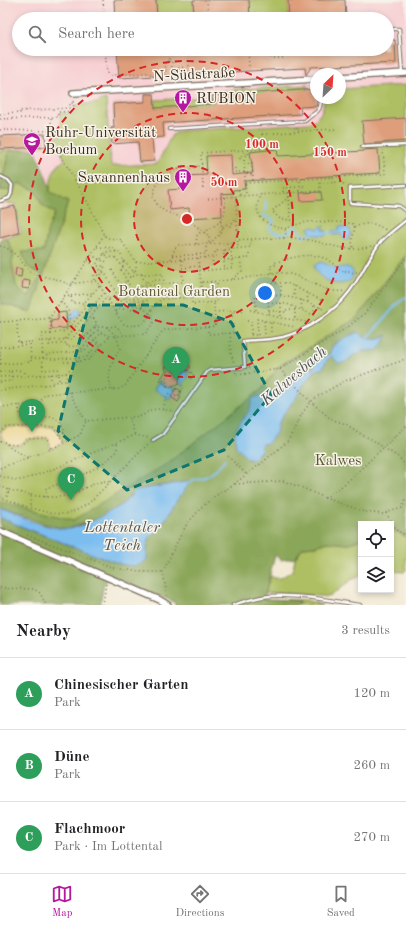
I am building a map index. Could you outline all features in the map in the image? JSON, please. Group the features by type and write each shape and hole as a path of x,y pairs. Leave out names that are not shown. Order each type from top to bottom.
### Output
{"street":[{"path":"346,77 404,73"},
{"name":"N-Südstraße","path":"73,93 310,79"},
{"path":"0,531 160,600 168,605"}],"lane":[{"path":"394,29 399,29 404,73"},
{"path":"169,129 305,121 310,116 318,112 321,104"},
{"path":"362,147 406,145"},
{"path":"0,176 8,180 12,185 9,198 0,201"},
{"path":"406,185 350,188 350,203 399,206 406,211"},
{"path":"153,440 163,434 207,372 210,370 245,367 243,341 283,337 298,332 329,312 350,291 380,244 406,220"},
{"path":"233,605 270,596 307,598 360,605"}],"path":[{"path":"102,0 103,12"},
{"path":"207,0 207,12"},
{"path":"106,56 107,73 110,75 148,73 152,75 166,74 165,61 169,61"},
{"path":"169,56 169,61 172,61 173,63 172,68 189,67 188,60"},
{"path":"248,56 249,68"},
{"path":"271,56 271,58 284,58 284,56"},
{"path":"0,114 20,113 19,111 70,108 70,103 74,103 74,111 58,112 58,117 0,120"},
{"path":"51,118 52,141 85,197 104,235 107,238 120,239 136,262 136,270 133,271"},
{"path":"240,159 240,156 248,155 248,150 262,149 262,133 338,129"},
{"path":"0,130 51,131"},
{"path":"245,183 385,174 383,146"},
{"path":"203,188 201,153 244,150 244,155"},
{"path":"244,160 246,195"},
{"path":"244,164 252,163 253,183"},
{"path":"202,164 194,168 179,169 164,176 156,186 154,197 160,209 188,220 209,236 210,244"},
{"path":"235,168 235,172 245,172 253,175"},
{"path":"300,180 300,186 304,186 300,188 300,192"},
{"path":"283,193 283,188 297,187 297,182"},
{"path":"208,199 236,197 240,195 320,191 320,183 341,182 350,188"},
{"path":"239,190 240,195"},
{"path":"289,192 291,220 293,224"},
{"path":"261,194 257,210 258,214 263,220 271,225 285,228 293,224 310,222 344,222 353,224 354,227"},
{"path":"196,245 197,235 224,218 226,209 225,197"},
{"path":"236,197 238,248"},
{"path":"289,197 272,211 280,219 291,220"},
{"path":"222,210 226,209"},
{"path":"210,244 215,238 218,237 223,227 228,224 230,226 234,219 237,218"},
{"path":"221,220 220,223 223,227"},
{"path":"354,227 362,224 376,224 391,233"},
{"path":"353,249 352,240 354,227"},
{"path":"284,238 286,233 285,228"},
{"path":"51,334 50,317 62,301 104,235"},
{"path":"171,260 175,248 179,246 234,243 234,240 284,238 304,239 340,249 353,249 380,244"},
{"path":"136,262 216,257 215,251 251,247 251,239"},
{"path":"172,256 206,254 206,244"},
{"path":"0,246 8,248 30,272 37,275 56,279 68,284 97,281 121,321 125,325 130,326 142,325 157,302 162,299 209,296 211,282"},
{"path":"96,246 114,248 116,252 119,252 124,261 136,274"},
{"path":"199,271 232,268 231,249"},
{"path":"224,250 224,269"},
{"path":"94,281 94,275 101,275 105,266 98,266 97,263 105,252 116,252"},
{"path":"224,260 250,258 249,252"},
{"path":"104,254 109,258 116,258 130,277"},
{"path":"91,255 105,262 109,258"},
{"path":"272,273 270,266 274,265 274,263 298,256 316,256 325,259 343,271 348,272 349,270 353,273"},
{"path":"212,257 213,270"},
{"path":"198,258 198,266 202,282 201,297"},
{"path":"236,375 280,369 343,330 365,313 406,258"},
{"path":"112,270 125,292 124,294 127,299 138,298 143,286 183,282 182,259"},
{"path":"231,280 242,270 240,259"},
{"path":"88,260 95,270 103,271 122,305"},
{"path":"124,261 121,270 131,288 137,290 146,282 163,280"},
{"path":"182,268 198,266"},
{"path":"202,282 218,282 272,273 285,273 335,292 350,291"},
{"path":"128,282 130,277 135,276 136,274 163,274 164,284"},
{"path":"142,274 146,282"},
{"path":"121,284 128,282"},
{"path":"0,407 39,404 46,394 113,390 125,386 162,332 165,330 215,326 214,302 216,302 216,288 218,282"},
{"path":"270,314 267,283 287,283 294,286 321,300 320,308"},
{"path":"281,283 281,295"},
{"path":"71,296 72,303 84,303 100,285"},
{"path":"294,286 294,298"},
{"path":"116,312 120,309 139,310 152,294 178,292 178,298"},
{"path":"65,339 104,293"},
{"path":"120,293 124,294"},
{"path":"120,293 126,301 128,301 130,306"},
{"path":"307,293 308,302"},
{"path":"64,297 93,294"},
{"path":"256,310 255,295 281,295 308,302 329,312"},
{"path":"17,321 18,343 72,339 108,298 115,296 117,298 118,296"},
{"path":"114,297 119,306 138,306 143,301 128,301"},
{"path":"192,298 192,304 214,302"},
{"path":"301,300 302,310"},
{"path":"62,301 69,312 69,328"},
{"path":"268,302 281,303 321,318"},
{"path":"59,381 58,369 43,370 42,334 65,331 84,310 84,303"},
{"path":"281,303 281,318"},
{"path":"314,305 314,315"},
{"path":"94,327 101,333 110,336 145,334 153,323 153,316 142,307"},
{"path":"269,311 286,312 286,310 295,308"},
{"path":"295,308 295,321"},
{"path":"208,327 208,334 233,333 232,310"},
{"path":"214,312 256,310 295,321 314,322"},
{"path":"81,313 88,320"},
{"path":"50,340 49,345 67,344 67,347 77,346 97,324 92,315"},
{"path":"0,322 50,317"},
{"path":"258,335 257,319 298,328 294,330"},
{"path":"247,321 251,321 251,335 271,335 271,322"},
{"path":"264,321 265,335"},
{"path":"94,327 116,326 124,335"},
{"path":"288,326 289,331"},
{"path":"107,327 116,336 120,348 111,366 109,374 109,383 113,390"},
{"path":"79,352 97,330"},
{"path":"43,358 49,354 84,352 101,333"},
{"path":"230,333 231,354 236,368"},
{"path":"88,334 101,346"},
{"path":"64,362 89,360 110,336"},
{"path":"0,351 0,364 31,362 30,342"},
{"path":"31,358 54,359 87,357 98,344"},
{"path":"0,347 30,345"},
{"path":"0,377 66,373 79,361 77,346"},
{"path":"168,605 163,572 187,524 202,507 263,462 288,441 303,412 318,396 345,381 406,358"},
{"path":"162,383 163,379 169,375 166,367 171,362 176,364 182,362 188,366 187,370 190,372"},
{"path":"255,367 256,373"},
{"path":"280,369 311,402 331,419 346,424 362,435 371,439 406,465"},
{"path":"0,372 25,370 25,376"},
{"path":"0,382 12,381 11,371"},
{"path":"66,373 66,387 68,392 86,421"},
{"path":"51,374 51,382"},
{"path":"163,379 170,388 171,386 180,392"},
{"path":"0,390 67,381"},
{"path":"163,409 170,393 177,397 184,386 178,383"},
{"path":"18,406 20,414 24,417 53,417 61,423 65,432 60,435"},
{"path":"86,421 142,416 150,410 163,409 179,412"},
{"path":"129,417 135,435"},
{"path":"0,468 51,449 80,435 86,421"},
{"path":"325,499 346,483 384,449 406,426"},
{"path":"0,433 7,427 54,427 64,442"},
{"path":"0,476 14,480 22,480 51,470 135,435 144,436 153,440 89,503 79,510 71,513 62,514 49,512 0,497"},
{"path":"0,442 18,446 27,439 48,438 51,449"},
{"path":"46,497 46,488 82,476 110,458 117,451 117,442"},
{"path":"7,444 10,450 28,458"},
{"path":"228,456 246,474"},
{"path":"0,486 9,490 31,495 55,498 87,488 98,482 105,480 110,482"},
{"path":"234,484 283,481 303,488 325,499 351,508 365,512 382,514 402,508 406,498"},
{"path":"6,499 9,490"},
{"path":"30,507 31,495"},
{"path":"386,513 398,532 402,532 406,537"},
{"path":"22,533 114,568 142,572 163,572"},
{"path":"103,605 107,577"},
{"path":"0,588 34,589 40,593 46,605"}],"highlighted area":[{"path":"89,305 183,305 231,322 271,395 224,450 127,490 58,431"}],"shaded area":[{"name":"Ruhr-Universität Bochum","path":"0,0 406,0 406,85 346,89 346,68 310,68 310,104 323,104 321,113 314,121 308,123 172,135 157,164 110,166 98,103 76,105 76,113 55,144 65,160 52,174 50,192 0,303"}],"green space":[{"path":"156,0 193,0 194,12 157,12"},
{"path":"249,0 288,0 289,12 250,12"},
{"path":"307,85 307,90 218,96 218,91"},
{"name":"Botanical Garden","path":"406,85 406,255 357,318 279,366 262,389 131,492 74,521 0,502 0,303 31,312 68,202 50,192 53,173 65,160 55,140 57,136 61,136 60,113 76,113 76,105 98,103 101,100 106,99 111,166 157,164 172,135 180,131 308,123 316,119 322,110 323,104 346,104 346,89"},
{"path":"212,97 213,104 155,108 154,100"},
{"path":"35,149 50,188 50,192 68,202 31,312 0,303 0,240 7,238 14,254 12,263 16,285 28,297 42,275 27,266 22,252 44,251 48,229 55,213 42,205 35,190 18,183 15,191 0,190 9,150"},
{"path":"9,150 0,190 0,151"},
{"path":"18,183 35,190 42,205 55,213 48,229 44,251 27,266 42,275 28,298 16,286 12,263 14,254 7,238 21,233 15,204 0,203 0,190 15,191"},
{"name":"Kalwes","path":"406,255 406,537 394,531 394,521 358,521 358,540 347,544 328,542 316,546 303,547 295,558 281,560 275,555 264,599 299,601 298,605 175,605 174,602 112,576 104,584 100,605 0,605 0,518 124,565 134,566 147,559 147,546 150,537 162,525 177,499 190,481 145,488 131,494 123,504 96,520 67,529 45,524 0,509 0,502 74,520 168,463 262,389 279,366 357,318","holes":["358,332 368,338 379,339 387,335 378,350 362,351 354,354 349,360 332,356 327,360 322,369 314,371 278,423 276,433 262,444 262,449 258,455 241,421 249,411 253,398 290,382 309,368 312,369 319,358 325,357 329,354 333,344"]},
{"path":"394,531 406,537 406,570 404,572 394,571"},
{"path":"358,540 358,577 351,580 329,597 287,593 265,593 271,576 274,578 280,578 293,570 295,558 303,547 316,546 328,542 347,544"},
{"path":"264,599 306,600 322,605 298,605 299,602"}],"sand":[{"path":"7,427 54,427 64,443 51,449 48,438 27,439 23,443 15,446 5,441 0,433"}],"water":[{"path":"324,226 323,230 327,231 326,235 315,234 308,228 313,227 318,229"},
{"path":"339,226 350,229 351,236 348,237 348,240 344,240 341,234 333,235 331,232 333,230 337,231"},
{"path":"320,262 336,268 346,267 352,269 352,279 340,284 328,281 317,273 315,269 314,266"},
{"path":"77,308 80,309 81,312 74,319 70,320 69,317"},
{"path":"358,332 364,337 374,339 379,339 388,335 378,350 362,351 342,363 338,363 332,356 327,360 322,369 314,371 278,423 276,433 268,443 262,444 262,449 252,460 248,459 236,447 235,433 241,421 249,411 253,398 290,382 309,368 312,369 315,365 315,361 330,354 333,346"},
{"path":"172,363 183,366 182,369 187,371 188,377 182,386 180,381 177,381 174,386 171,385"},
{"path":"159,381 178,392 177,394 174,392 169,399 154,389"},
{"name":"Lottentaler Teich","path":"191,481 177,500 162,525 150,537 147,546 147,559 142,564 134,566 124,565 92,554 0,518 0,509 40,524 57,528 71,529 86,524 109,512 123,503 136,490"}],"building":[{"path":"114,0 156,0 157,12 115,12"},
{"path":"193,0 249,0 250,12 194,12"},
{"path":"288,0 345,0 346,12 289,12"},
{"path":"395,40 396,63 311,67 306,75 305,68 119,78 117,56 394,56"},
{"path":"310,89 310,104 317,104 317,106 300,107 301,114 163,123 164,137 152,138 154,161 140,162 138,142 112,144 111,128 114,128 113,104 145,102 145,94 154,94 155,108 213,104 212,96"},
{"path":"406,118 406,141 364,144 362,121"},
{"path":"45,134 46,147 0,149 0,136"},
{"path":"277,149 278,156 378,149 380,173 244,181 245,189 233,190 233,193 221,194 222,216 190,218 189,208 170,210 168,190 181,189 181,176 207,175 206,156 231,155 232,175 253,173 250,152"},
{"path":"321,192 322,200 301,201 300,193"},
{"path":"15,206 19,233 0,238 0,209"},
{"path":"16,268 22,269 21,277 15,276"},
{"path":"23,280 30,281 29,289 22,288"},
{"path":"66,312 67,328 52,329 51,321 58,320 58,313"},
{"path":"170,359 181,359 191,367 188,371 180,366 179,384 168,387 160,380 166,371 165,367 171,360 173,361"},
{"path":"176,388 182,391 178,402 171,397"}],"waterway":[{"path":"266,201 266,210 263,214 264,216 274,220 270,230 277,233 286,233 295,227 298,228 303,237 312,233"},
{"path":"326,233 331,233"},
{"name":"Kalwesbach","path":"366,340 397,304 406,297"},
{"name":"Kalwesbach","path":"189,482 211,474 225,459"}],"place":[{"name":"RUBION","path":"183,113"},
{"name":"Ruhr-Universität Bochum","path":"32,156"},
{"name":"Savannenhaus","path":"183,192"},
{"name":"Chinesischer Garten","path":"176,380"},
{"name":"Düne","path":"32,432"},
{"name":"Flachmoor","path":"71,500"}]}
